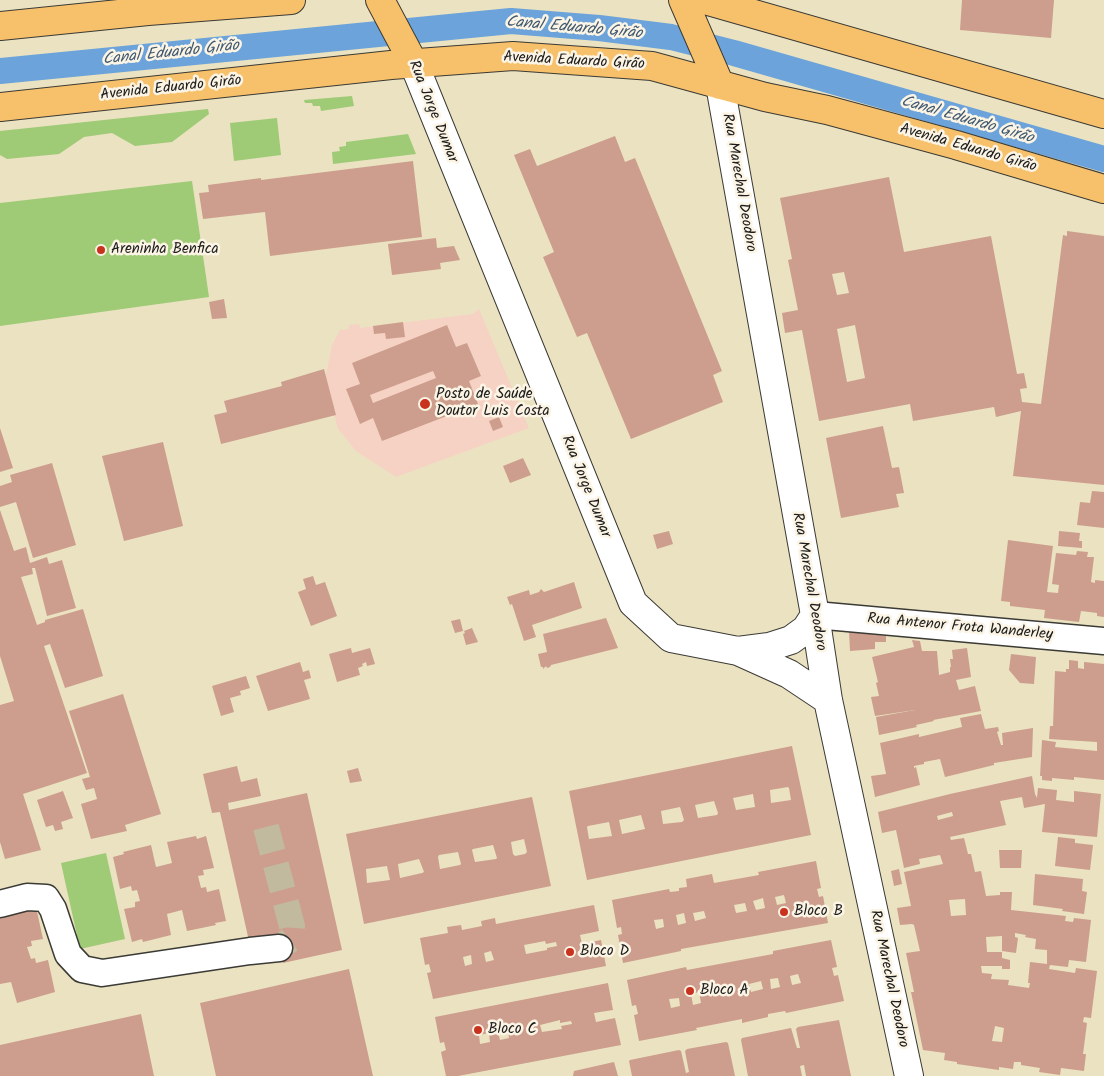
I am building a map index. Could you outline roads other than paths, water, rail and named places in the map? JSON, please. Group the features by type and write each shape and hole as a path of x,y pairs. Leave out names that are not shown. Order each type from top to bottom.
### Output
{"main road":[{"path":"0,26 148,11 291,0"},
{"path":"683,0 720,85"},
{"path":"704,0 1104,114"},
{"name":"Rua Jorge Dumar","path":"384,8 408,53"},
{"name":"Avenida Eduardo Girão","path":"0,107 408,53 522,57 652,66 764,97 827,110 956,145 1104,189"}],"street":[{"name":"Rua Jorge Dumar","path":"408,53 633,604 670,638 738,651 789,674 828,700"},
{"name":"Rua Marechal Deodoro","path":"720,85 815,615 828,700 909,1076"},
{"path":"738,651 769,647 791,640 806,629 815,615"},
{"name":"Rua Antenor Frota Wanderley","path":"815,615 1104,641"},
{"path":"0,904 27,896 46,898 53,909 68,954 82,969 102,974 279,948"}],"waterway":[{"name":"Canal Eduardo Girão","path":"0,71 511,21 599,28 671,37 734,53 1104,159"}],"tunnel":[{"path":"266,827 292,926 291,939 279,948"}],"place":[{"name":"Areninha Benfica","path":"101,250"},
{"name":"Posto de Saúde Doutor Luis Costa","path":"425,404"},
{"name":"Bloco B","path":"784,912"},
{"name":"Bloco D","path":"570,952"},
{"name":"Bloco A","path":"690,991"},
{"name":"Bloco C","path":"478,1030"}]}
